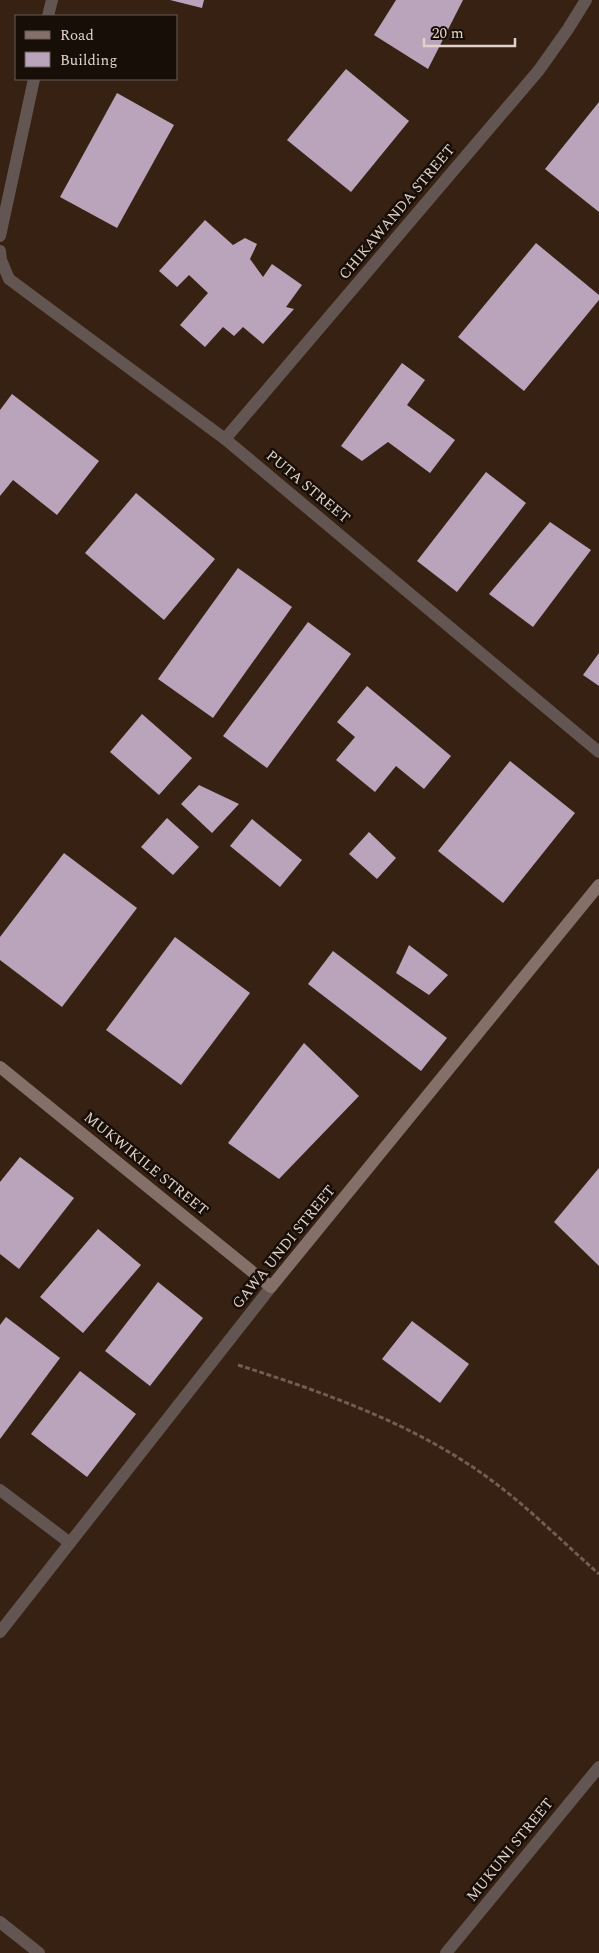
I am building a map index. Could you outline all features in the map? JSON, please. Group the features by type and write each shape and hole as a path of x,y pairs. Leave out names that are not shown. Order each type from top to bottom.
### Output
{"street":[{"path":"48,15 52,0"},
{"name":"CHIKAWANDA STREET","path":"225,439 539,70 568,30 586,0"},
{"path":"0,236 34,80"},
{"name":"PUTA STREET","path":"0,251 1,260 9,279 225,439 599,752"},
{"name":"GAWA UNDI STREET","path":"0,1632 272,1287 599,885"},
{"name":"MUKWIKILE STREET","path":"0,1067 272,1287"},
{"path":"0,1490 70,1543"},
{"name":"MUKUNI STREET","path":"446,1953 599,1767"},
{"path":"0,1922 39,1953"}],"path":[{"path":"216,1358 290,1382 368,1411 442,1448 499,1486 599,1574"}],"building":[{"path":"170,0 204,0 202,8"},
{"path":"396,0 463,0 428,69 374,35"},
{"path":"346,69 409,121 351,192 287,140"},
{"path":"117,93 174,125 117,228 60,197"},
{"path":"599,102 599,212 545,169"},
{"path":"205,220 233,245 245,238 257,244 250,259 263,277 272,264 302,285 286,307 294,309 263,344 243,327 234,336 223,327 205,347 180,325 208,293 189,275 177,287 159,271"},
{"path":"536,243 599,295 599,300 524,391 458,337"},
{"path":"402,363 425,380 407,405 455,440 430,473 388,442 362,461 341,446"},
{"path":"12,394 99,461 57,515 13,480 0,496 0,410"},
{"path":"486,472 526,503 457,592 417,561"},
{"path":"136,493 215,559 164,620 85,553"},
{"path":"550,522 591,550 533,627 489,594"},
{"path":"238,568 292,607 213,718 158,679"},
{"path":"308,622 351,654 267,768 223,736"},
{"path":"599,653 599,686 583,675"},
{"path":"367,686 451,756 424,789 396,766 375,792 336,760 355,737 337,722"},
{"path":"142,714 192,758 159,795 110,752"},
{"path":"510,761 575,813 503,903 438,851"},
{"path":"199,785 239,804 212,833 181,804"},
{"path":"167,818 199,847 173,875 141,847"},
{"path":"252,819 302,860 280,887 230,846"},
{"path":"369,832 396,858 377,879 349,854"},
{"path":"64,853 137,908 62,1007 0,960 0,937"},
{"path":"175,937 250,993 181,1085 106,1030"},
{"path":"409,945 448,975 429,995 396,973"},
{"path":"333,951 447,1038 421,1071 308,984"},
{"path":"304,1043 359,1096 279,1179 228,1143"},
{"path":"20,1157 74,1198 19,1269 0,1254 0,1182"},
{"path":"599,1168 599,1266 554,1222"},
{"path":"98,1229 141,1265 83,1333 40,1297"},
{"path":"158,1282 203,1318 150,1386 105,1351"},
{"path":"6,1317 60,1358 0,1439 0,1325"},
{"path":"412,1321 469,1364 440,1403 382,1359"},
{"path":"80,1371 136,1414 87,1477 31,1434"}]}
